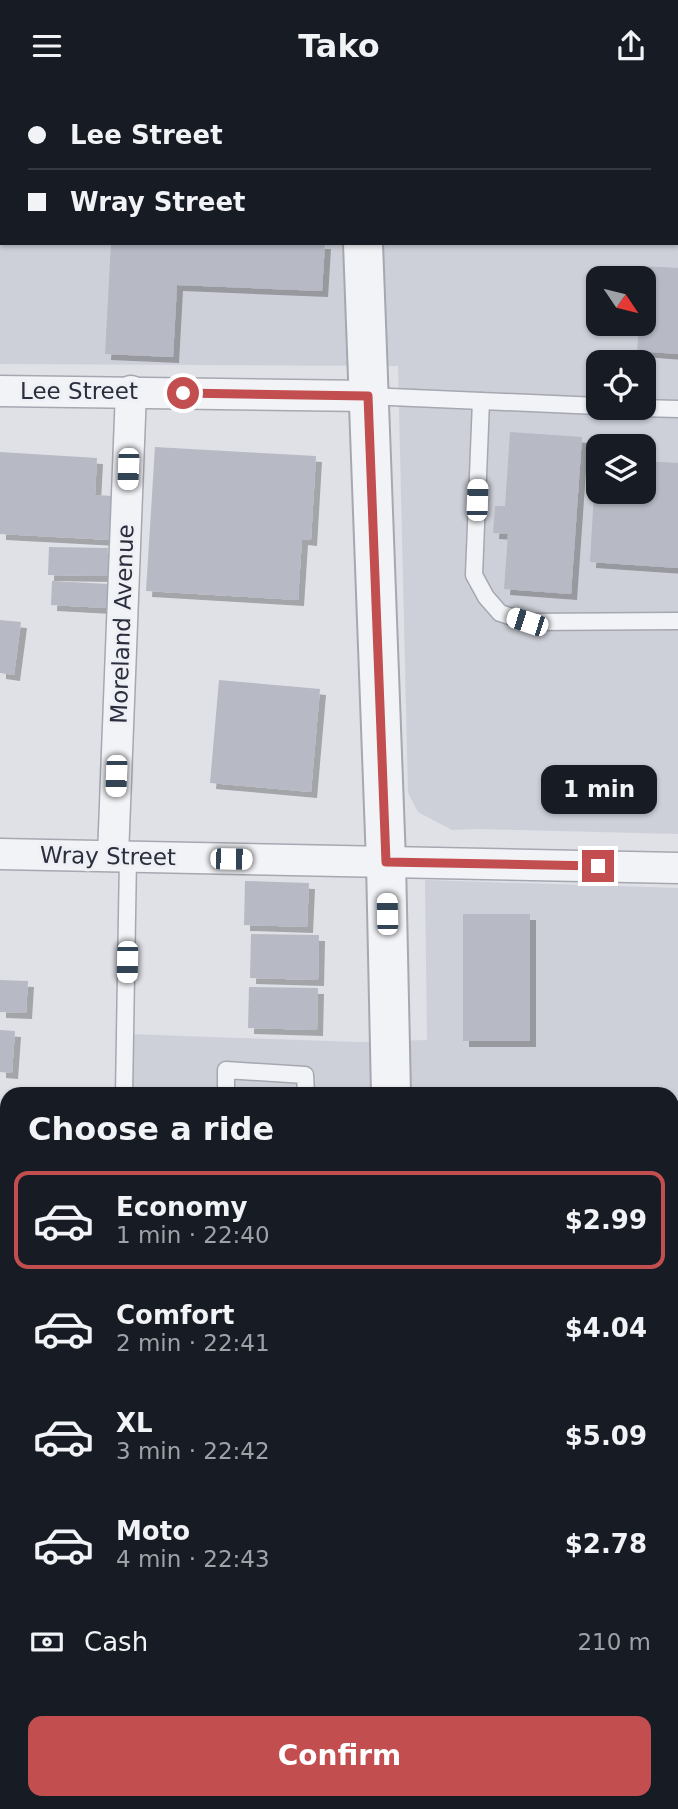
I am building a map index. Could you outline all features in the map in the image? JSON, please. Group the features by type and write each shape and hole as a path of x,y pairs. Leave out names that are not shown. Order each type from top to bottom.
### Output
{"street":[{"path":"363,245 386,862 391,1087"},
{"name":"Lee Street","path":"0,391 368,396"},
{"name":"Moreland Avenue","path":"121,857 131,391"},
{"name":"Wray Street","path":"0,854 678,868"}],"lane":[{"path":"368,396 586,405"},
{"path":"481,401 474,575 486,597 500,613 527,622 678,621"},
{"path":"656,408 678,409"},
{"path":"121,857 124,1087"},
{"path":"226,1087 226,1070 306,1075 306,1087"}],"shaded area":[{"path":"0,245 678,245 678,834 452,830 418,812 408,793 398,366 0,364"},
{"path":"425,880 678,888 678,1087 128,1087 126,1034 360,1042 427,1040"}],"building":[{"path":"111,245 325,245 322,291 177,285 173,357 105,354"},
{"path":"656,267 678,268 678,354 637,350 638,336 656,336"},
{"path":"510,432 582,437 571,594 504,589 508,534 493,533 495,506 505,506"},
{"path":"155,447 316,456 311,540 302,539 298,600 146,591"},
{"path":"0,452 97,458 95,495 113,496 111,540 0,534"},
{"path":"656,462 678,463 678,568 590,562 593,504 656,504"},
{"path":"49,547 108,548 107,576 48,575"},
{"path":"52,581 108,584 106,608 51,605"},
{"path":"0,620 21,622 14,675 0,673"},
{"path":"219,680 320,689 311,792 210,783"},
{"path":"245,881 309,883 307,927 244,925"},
{"path":"463,914 530,914 530,1041 463,1041"},
{"path":"251,934 319,935 318,980 250,978"},
{"path":"0,980 28,981 26,1013 0,1012"},
{"path":"249,987 318,988 317,1030 248,1028"},
{"path":"0,1030 15,1031 12,1073 0,1072"}],"route":[{"path":"183,393 368,396 386,862 598,866"}]}
